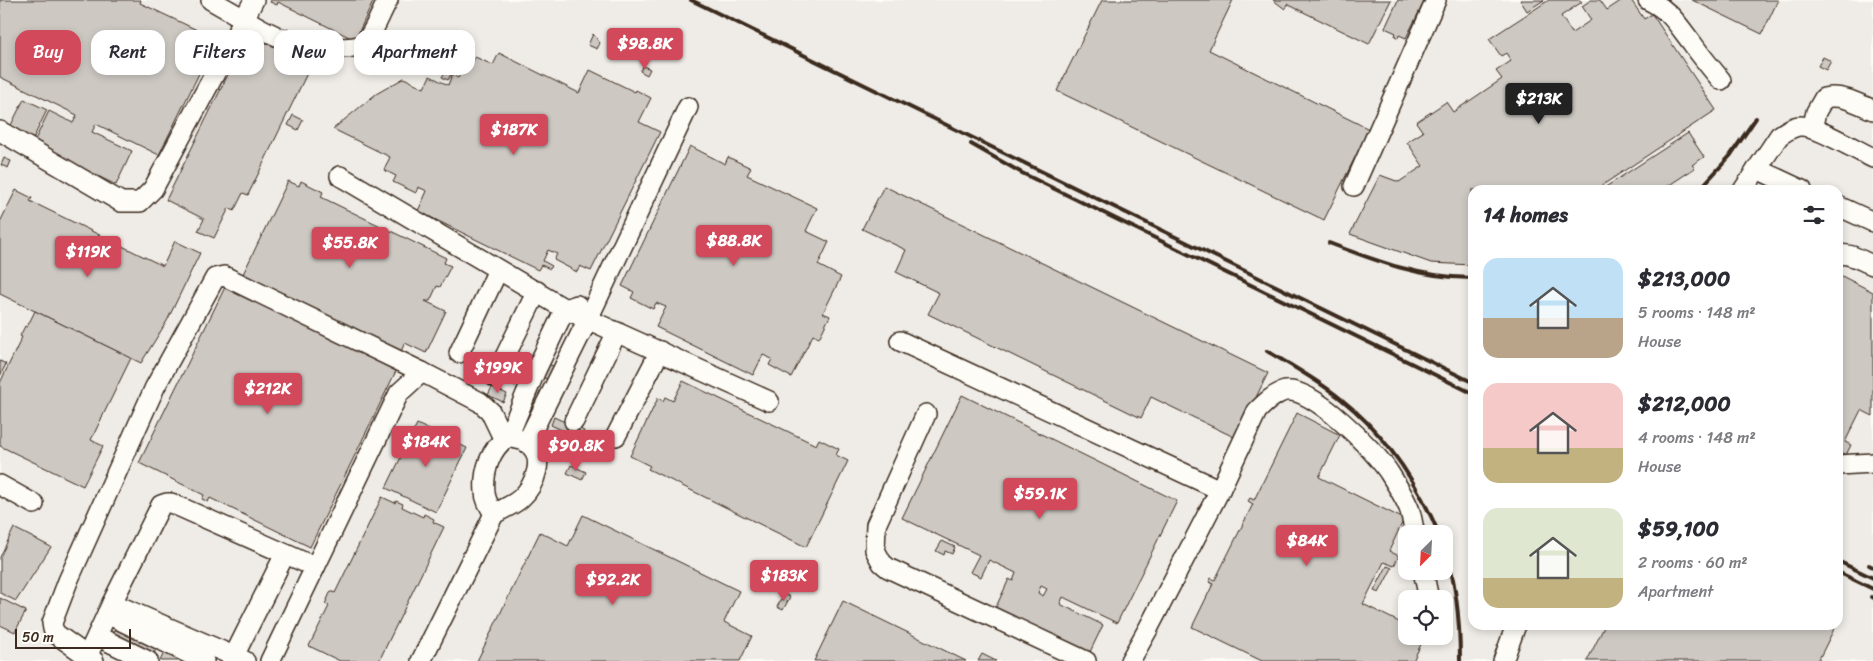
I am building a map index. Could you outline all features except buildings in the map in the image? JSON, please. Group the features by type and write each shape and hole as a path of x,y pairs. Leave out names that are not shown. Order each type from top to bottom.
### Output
{"street":[{"path":"211,0 244,19 290,41 341,48 362,45 369,37 388,0"},
{"path":"0,131 121,202 140,202 153,189 254,0"},
{"path":"1354,186 1436,0"},
{"path":"1648,0 1661,6 1675,19 1721,80"},
{"path":"1812,129 1816,112 1824,98 1833,96 1849,99 1873,110"},
{"path":"527,442 588,319 688,107"},
{"path":"1746,185 1779,136 1787,130 1801,126 1812,129 1873,158"},
{"path":"1756,169 1791,185"},
{"path":"340,176 566,308 769,401"},
{"path":"1843,208 1873,222"},
{"path":"1843,254 1873,265"},
{"path":"459,354 498,270"},
{"path":"285,554 239,659 99,634 56,634 53,629 52,624 68,581 155,387 215,278 224,276 422,372 484,405 490,411 506,439"},
{"path":"495,377 537,291"},
{"path":"494,514 485,493 488,460 506,439 535,372 566,308 597,299"},
{"path":"574,421 617,332"},
{"path":"900,341 1220,490"},
{"path":"616,436 660,351"},
{"path":"270,661 399,393 422,372"},
{"path":"1137,659 1257,411 1266,402 1279,394 1287,391 1302,395 1317,403 1341,421 1368,446 1388,471 1410,510 1413,525"},
{"path":"926,414 876,525 875,550 878,558 888,568 1086,661"},
{"path":"421,661 494,514 520,500 533,482 538,462 536,452 527,442 506,439"},
{"path":"1843,465 1873,463"},
{"path":"0,485 34,504"},
{"path":"99,634 161,505 164,503 171,504 315,567"},
{"path":"1503,661 1514,630"},
{"path":"99,634 127,661"},
{"path":"99,634 148,661"},
{"path":"99,634 175,661"},
{"path":"99,634 204,661"}],"shaded area":[{"path":"0,0 1873,0 1873,661 0,661"}],"railway":[{"path":"691,0 1468,380"},
{"path":"1704,185 1730,156 1756,118"},
{"path":"971,144 1022,173 1468,391"},
{"path":"1329,243 1381,262 1417,272 1468,278"},
{"path":"1267,351 1305,373 1332,392 1372,428 1386,443 1410,478 1435,525"},
{"path":"1843,563 1873,578"},
{"path":"1869,565 1873,567"},
{"path":"1843,574 1873,589"},
{"path":"1453,580 1457,603 1460,661"}]}
